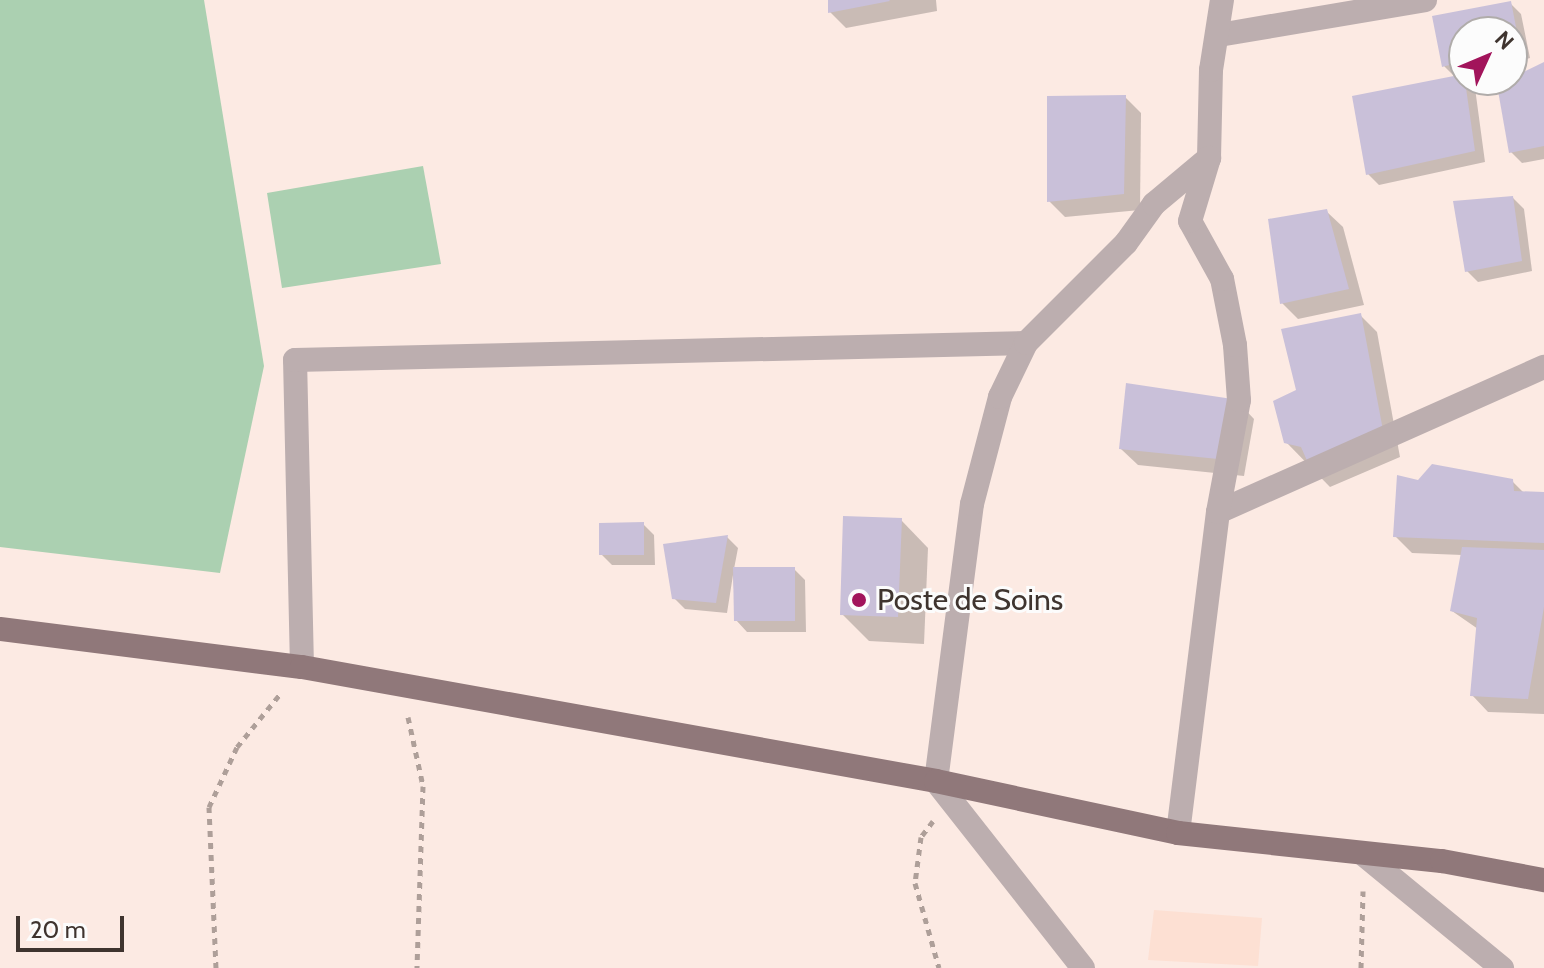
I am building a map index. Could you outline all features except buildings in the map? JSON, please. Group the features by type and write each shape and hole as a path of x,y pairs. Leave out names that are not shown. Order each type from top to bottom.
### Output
{"main road":[{"path":"0,629 302,667 936,781 1178,833 1442,861 1544,880"}],"street":[{"path":"1178,833 1218,512 1239,400 1235,345 1222,279 1190,221 1209,158 1211,70 1219,35 1222,0"},
{"path":"1219,35 1425,0"},
{"path":"1083,968 936,781 972,504 1000,397 1026,343 1126,243 1154,204 1209,158"},
{"path":"302,667 295,360 1026,343"},
{"path":"1218,512 1544,367"},
{"path":"1363,854 1502,968"}],"path":[{"path":"216,968 209,807 237,747 302,667"},
{"path":"409,688 408,734 423,786 417,968"},
{"path":"936,781 942,808 921,837 915,883 939,968"},
{"path":"1361,968 1363,854"}],"shaded area":[{"path":"1154,910 1262,918 1258,966 1148,960"}],"green space":[{"path":"0,0 204,0 264,366 220,573 0,547"},
{"path":"423,166 441,264 282,288 267,193"}],"place":[{"name":"Poste de Soins","path":"859,600"}]}
